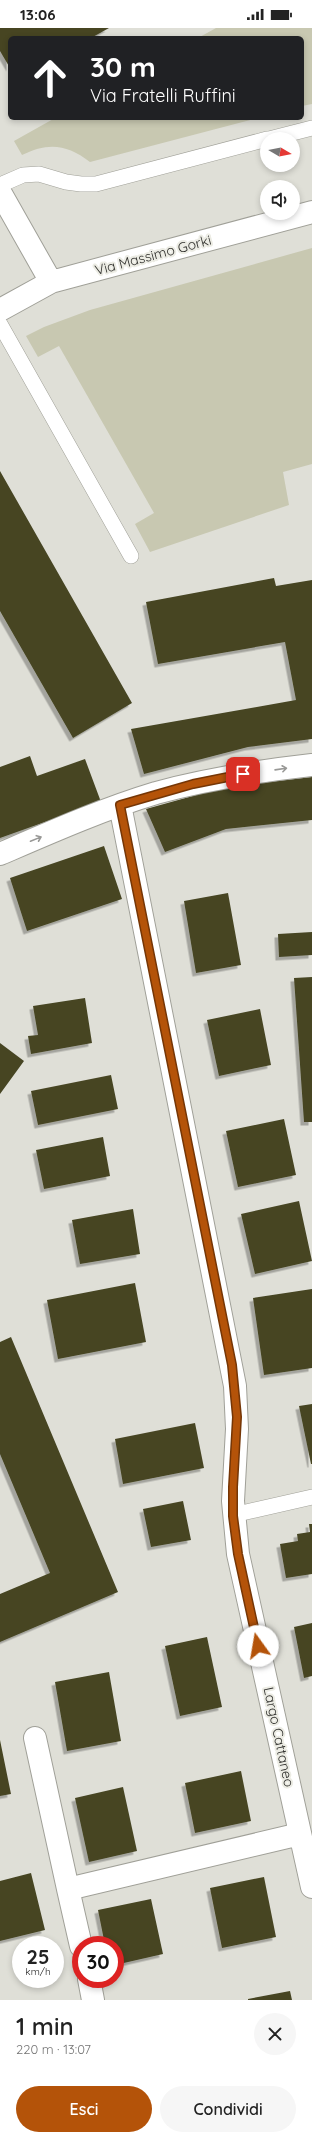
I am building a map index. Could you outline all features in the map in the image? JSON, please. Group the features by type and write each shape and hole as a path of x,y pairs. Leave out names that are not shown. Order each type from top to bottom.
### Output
{"street":[{"path":"0,192 51,282"},
{"name":"Via Massimo Gorki","path":"0,310 51,282 312,212"},
{"path":"0,854 120,805 206,781 312,765"},
{"name":"Largo Cattaneo","path":"120,805 235,1386 237,1417 233,1516 238,1554 312,1887"},
{"path":"35,1738 79,1936"},
{"path":"68,1889 300,1834"},
{"path":"91,1988 93,2000"}],"lane":[{"path":"296,132 312,128"},
{"path":"0,186 24,175 39,174 81,184 96,184 260,141"},
{"path":"0,324 131,556"},
{"path":"233,1516 312,1496"}],"green space":[{"path":"216,28 312,28 312,104 304,106 304,36 202,36"},
{"path":"51,120 250,120 90,162 73,151 57,147 40,148 22,155 14,141"},
{"path":"312,248 312,464 283,472 289,505 150,552 135,524 154,513 59,346 38,357 26,336 44,327 90,310"}],"building":[{"path":"0,28 109,28 95,36 8,36 8,65 0,51"},
{"path":"0,471 132,703 73,738 0,611"},
{"path":"274,578 276,586 312,580 312,739 248,747 144,774 131,729 296,700 285,642 158,664 146,602"},
{"path":"30,756 37,776 85,759 101,802 0,838 0,767"},
{"path":"312,777 312,820 226,829 165,852 146,809 225,787"},
{"path":"104,846 122,899 27,931 10,878"},
{"path":"228,893 241,965 196,973 184,901"},
{"path":"312,932 312,955 279,957 278,934"},
{"path":"312,977 312,1122 304,1122 294,978"},
{"path":"85,998 92,1043 31,1054 28,1036 38,1035 33,1006"},
{"path":"260,1009 271,1065 219,1076 207,1020"},
{"path":"0,1043 24,1061 0,1094"},
{"path":"111,1075 118,1109 38,1125 31,1091"},
{"path":"284,1119 296,1175 238,1187 226,1131"},
{"path":"103,1137 110,1176 44,1189 36,1150"},
{"path":"299,1201 312,1261 255,1274 241,1214"},
{"path":"133,1209 140,1254 80,1264 72,1220"},
{"path":"135,1283 146,1342 58,1359 47,1300"},
{"path":"312,1289 312,1368 264,1375 253,1298"},
{"path":"11,1337 118,1592 0,1642 0,1594 50,1573 0,1454 0,1342"},
{"path":"312,1404 312,1464 311,1464 299,1406"},
{"path":"195,1423 204,1468 123,1484 115,1439"},
{"path":"183,1501 191,1540 151,1547 143,1509"},
{"path":"309,1524 312,1524 312,1574 286,1578 280,1544 298,1541 297,1534 310,1532"},
{"path":"312,1623 312,1676 304,1678 294,1627"},
{"path":"207,1637 222,1707 180,1716 165,1646"},
{"path":"109,1672 121,1741 67,1751 55,1682"},
{"path":"0,1740 11,1794 0,1796"},
{"path":"241,1771 251,1821 195,1833 185,1783"},
{"path":"123,1787 137,1851 89,1862 75,1798"},
{"path":"31,1873 45,1930 20,1936 12,1936 12,1938 0,1941 0,1881"},
{"path":"264,1877 276,1937 222,1948 210,1888"},
{"path":"151,1899 163,1954 124,1963 124,1936 103,1936 98,1910"},
{"path":"290,1991 292,2000 248,2000 248,1999"}],"route":[{"path":"243,774 193,784 120,805 232,1365 237,1401 237,1429 233,1472 233,1516 238,1554 258,1646"}]}
